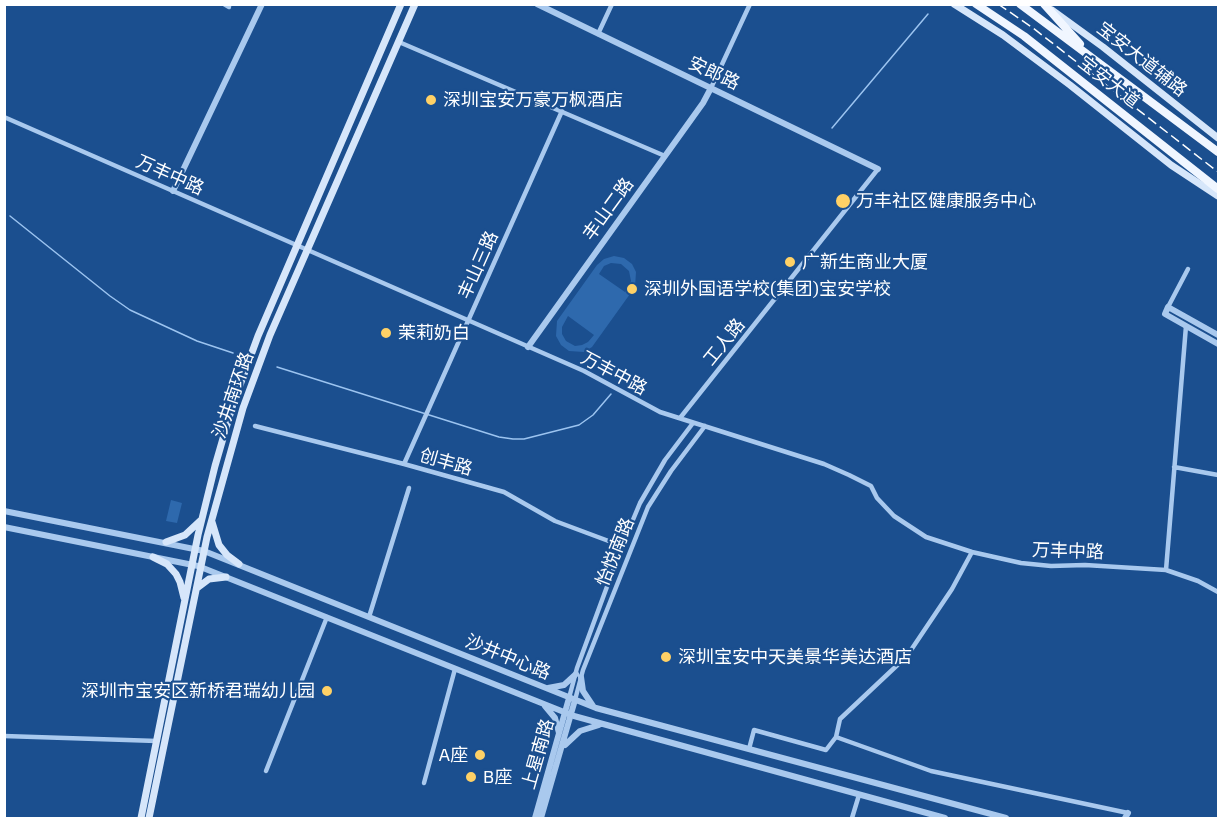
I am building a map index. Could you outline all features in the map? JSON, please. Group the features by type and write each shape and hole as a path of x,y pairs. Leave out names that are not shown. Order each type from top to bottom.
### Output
{"main road":[{"name":"沙井南环路","path":"141,819 209,486 241,380 401,4"},
{"name":"沙井南环路","path":"149,819 212,513 253,379 416,4"},
{"path":"954,4 1003,35 1171,165 1218,196"},
{"name":"宝安大道","path":"976,4 1059,62 1218,189"},
{"name":"宝安大道","path":"1020,4 1218,152"},
{"path":"1045,4 1091,57"},
{"name":"宝安大道辅路","path":"1045,4 1218,138"},
{"path":"209,486 212,493 219,490"},
{"path":"212,513 217,541 227,555 238,564"},
{"path":"165,542 185,535 202,518"},
{"path":"153,556 164,562 176,574 182,586 184,604"},
{"path":"196,590 206,580 226,577"}],"street":[{"path":"173,191 262,4"},
{"name":"安郎路","path":"537,4 878,169"},
{"path":"597,34 612,4"},
{"path":"711,88 750,4"},
{"path":"399,42 665,156"},
{"name":"丰山二路","path":"528,347 703,103 711,88"},
{"name":"丰山三路","path":"404,464 562,111"},
{"name":"万丰中路","path":"4,117 584,370 653,409 824,464 871,486 883,505 909,527 926,537 972,552 1021,563 1166,570 1198,581 1218,592"},
{"name":"工人路","path":"680,418 878,169"},
{"path":"1188,269 1165,315 1218,344"},
{"path":"1168,308 1218,335"},
{"path":"1166,570 1186,326"},
{"name":"怡悦南路","path":"572,699 622,546 640,503 660,469 693,423"},
{"name":"创丰路","path":"255,426 504,492 555,520 622,546"},
{"name":"怡悦南路","path":"578,675 648,507 671,471 705,426"},
{"path":"1174,467 1218,475"},
{"path":"369,617 409,488"},
{"name":"沙井中心路","path":"4,511 195,548 596,708 1006,819"},
{"name":"沙井中心路","path":"4,527 200,567 569,714 945,819"},
{"path":"748,749 754,729 826,750 836,736 840,719 907,656 952,589 972,552"},
{"path":"266,771 327,617"},
{"path":"423,783 455,669"},
{"path":"544,688 564,685 578,675 584,694 596,708"},
{"name":"上星南路","path":"541,819 560,753 572,699"},
{"path":"542,704 555,718 559,738"},
{"name":"上星南路","path":"535,819 559,738 569,714"},
{"path":"560,753 568,740 580,730 593,725 605,725"},
{"path":"4,736 156,741"},
{"path":"836,736 931,771 1127,817"},
{"path":"852,819 859,795"}],"shaded area":[{"path":"614,256 624,258 632,264 636,272 635,287 592,347 584,352 569,351 561,345 556,336 557,321 597,265 604,259","holes":["611,263 621,264 629,271 631,281 625,292 599,274 604,266","568,316 594,335 588,342 575,346 566,341 562,334 562,327"]},
{"path":"171,500 182,503 177,523 166,521"}],"waterway":[{"path":"832,128 928,14"},
{"path":"10,216 130,310 197,341 233,353"},
{"path":"277,367 499,437 513,439 524,439 579,425 593,415 611,394"}],"railway":[{"path":"998,4 1033,28 1218,172"}],"place":[{"name":"深圳宝安万豪万枫酒店","path":"431,100"},
{"name":"万丰社区健康服务中心","path":"843,201"},
{"name":"广新生商业大厦","path":"790,262"},
{"name":"深圳外国语学校(集团)宝安学校","path":"632,289"},
{"name":"茉莉奶白","path":"386,333"},
{"name":"深圳宝安中天美景华美达酒店","path":"666,657"},
{"name":"深圳市宝安区新桥君瑞幼儿园","path":"327,691"},
{"name":"A座","path":"480,755"},
{"name":"B座","path":"471,777"}]}
